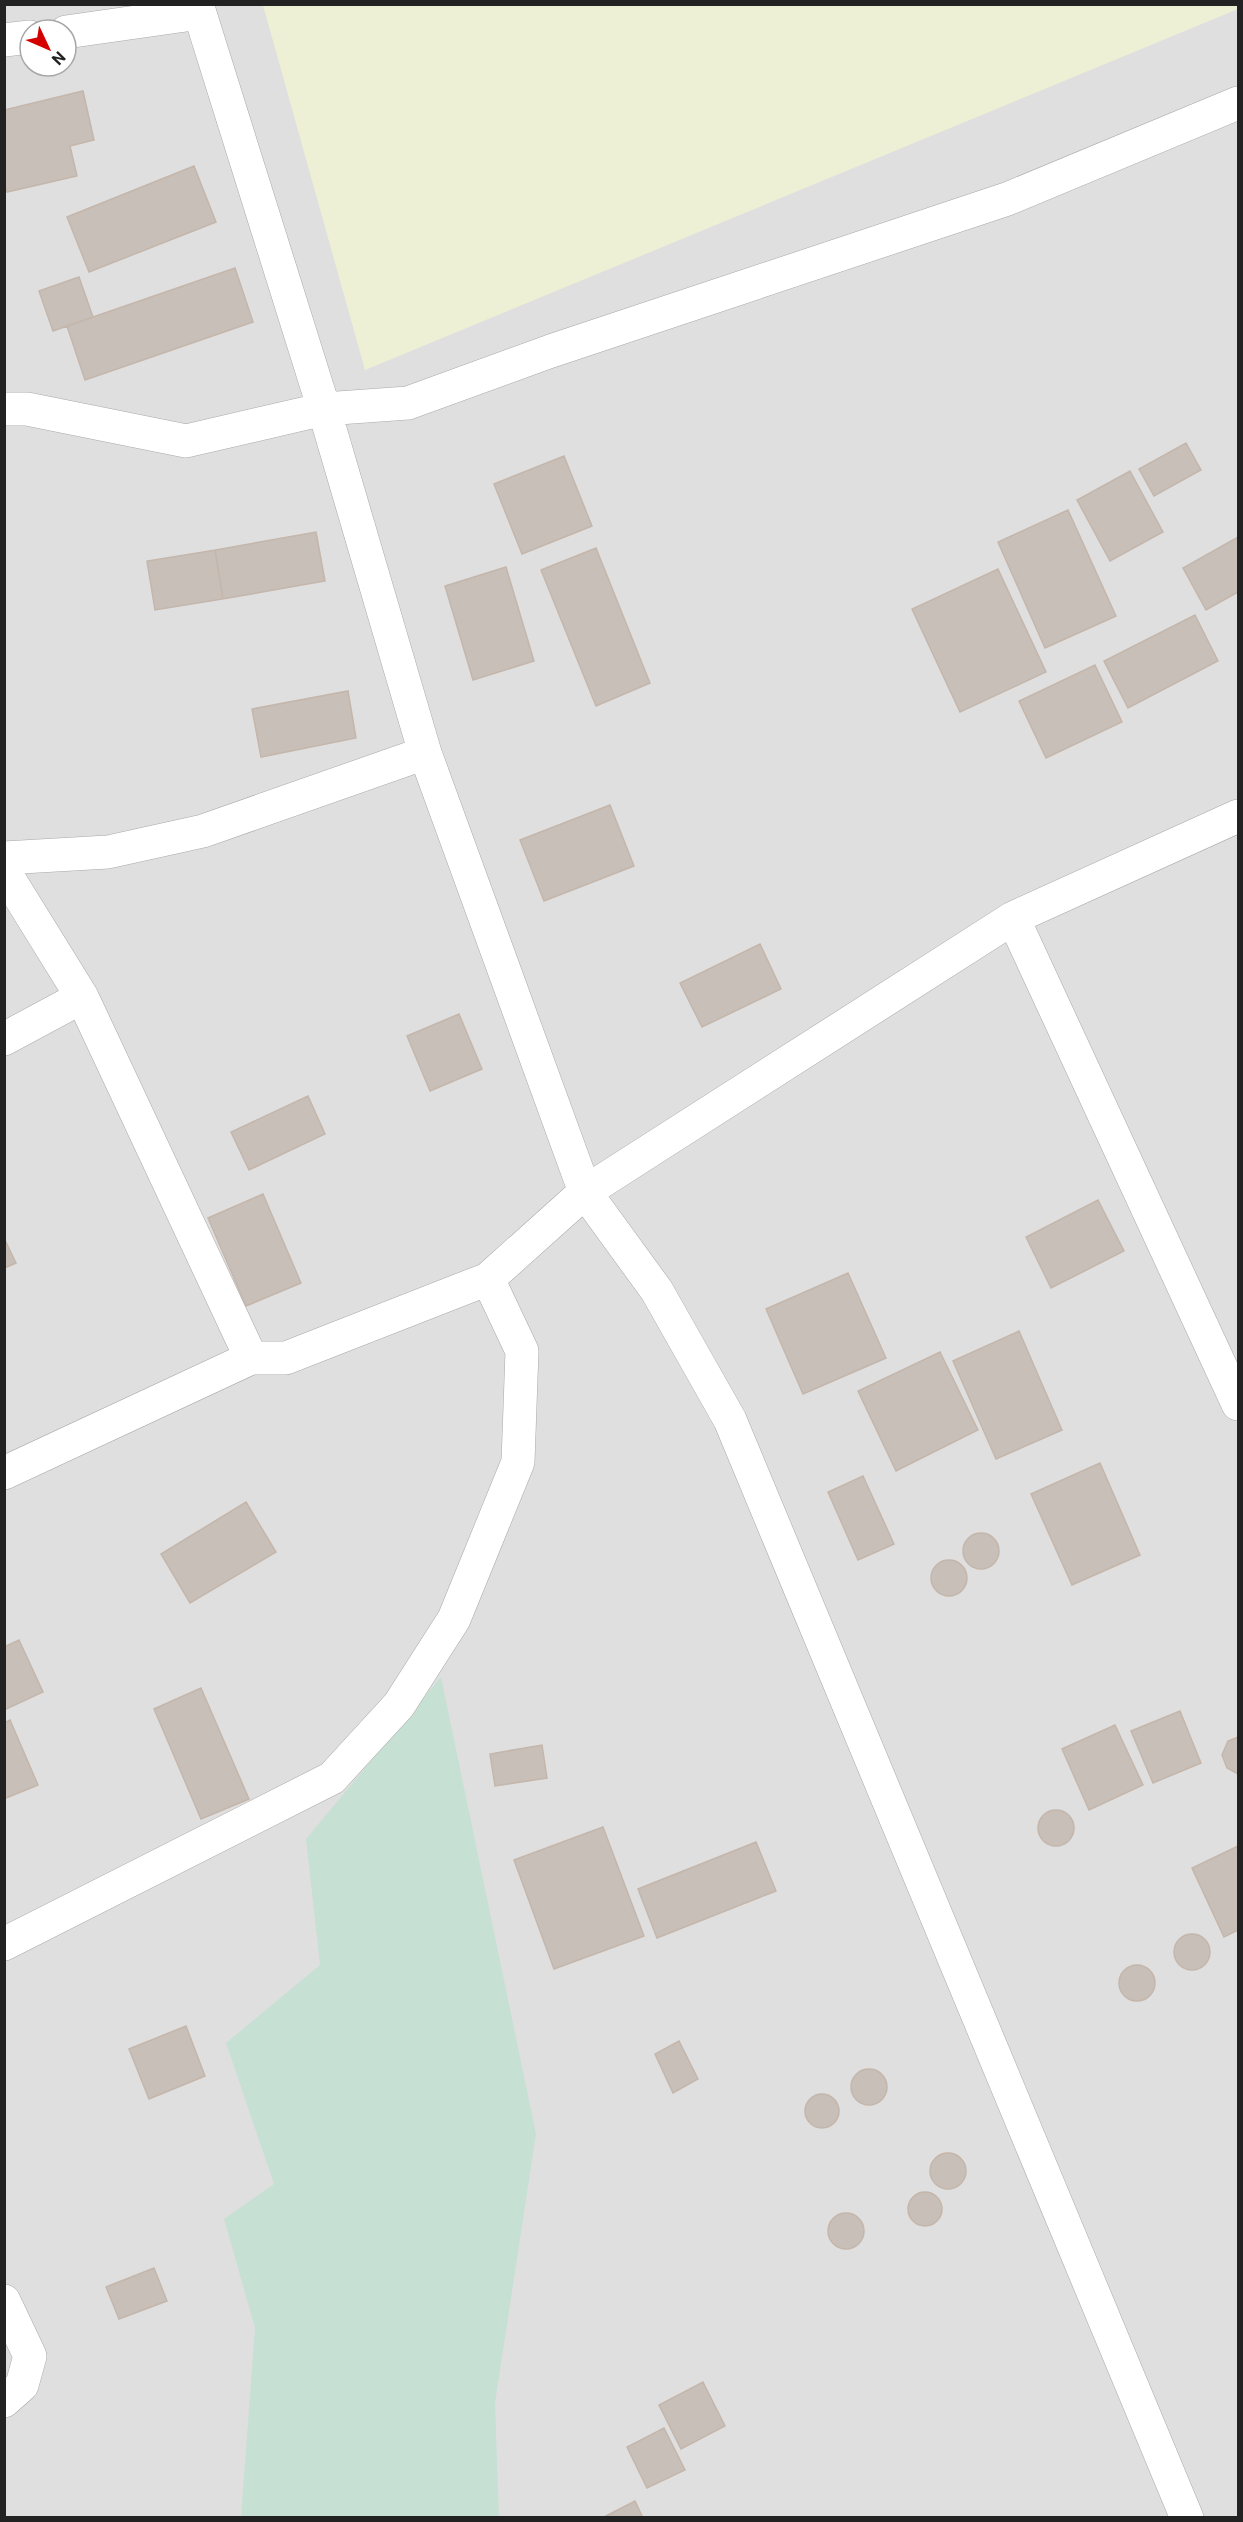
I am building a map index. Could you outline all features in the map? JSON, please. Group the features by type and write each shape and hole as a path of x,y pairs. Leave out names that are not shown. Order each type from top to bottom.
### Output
{"street":[{"path":"78,30 199,9 324,409 425,753 585,1192 657,1291 730,1420 1187,2517"},
{"path":"4,409 27,409 186,441 324,409 408,403 551,351 1007,199 1239,103"},
{"path":"4,858 108,852 203,831 425,753"},
{"path":"4,1473 251,1358 286,1358 488,1279 585,1192 1013,918 1239,816"},
{"path":"4,871 82,997 251,1358"},
{"path":"1013,918 1239,1404"},
{"path":"4,1039 82,997"},
{"path":"4,1944 332,1778 399,1705 454,1619 518,1462 522,1351 488,1279"},
{"path":"4,2301 30,2356 22,2385 4,2401"}],"shaded area":[{"path":"5,5 1238,5 1238,2517 5,2517"}],"green space":[{"path":"1238,4 1238,9 365,370 263,5"},
{"path":"441,1677 536,2134 495,2403 499,2517 241,2517 255,2328 224,2219 274,2184 226,2043 320,1965 306,1839"}],"building":[{"path":"83,91 94,140 70,146 77,176 7,192 4,182 4,110"},
{"path":"194,166 216,222 89,272 67,217"},
{"path":"235,268 253,322 85,380 67,326"},
{"path":"79,277 93,317 53,331 39,291"},
{"path":"1186,443 1201,470 1154,496 1139,469"},
{"path":"564,456 592,526 522,554 494,484"},
{"path":"1130,471 1163,532 1110,561 1077,500"},
{"path":"1068,510 1116,616 1045,648 998,542"},
{"path":"316,532 325,581 223,599 215,550"},
{"path":"1238,537 1238,592 1206,610 1183,568"},
{"path":"596,548 650,683 596,706 541,570"},
{"path":"215,550 223,599 155,610 147,561"},
{"path":"506,567 534,661 473,680 445,586"},
{"path":"998,569 1046,672 960,712 912,609"},
{"path":"1195,615 1218,661 1128,708 1104,661"},
{"path":"1095,665 1122,722 1046,758 1019,701"},
{"path":"348,691 356,738 261,757 252,709"},
{"path":"610,805 634,866 544,901 520,840"},
{"path":"760,944 781,989 702,1027 680,983"},
{"path":"459,1014 482,1069 430,1091 407,1036"},
{"path":"308,1096 325,1134 249,1170 231,1132"},
{"path":"263,1194 301,1283 246,1306 208,1218"},
{"path":"1098,1200 1124,1251 1051,1288 1026,1237"},
{"path":"4,1238 16,1263 4,1268"},
{"path":"848,1273 886,1358 803,1394 766,1309"},
{"path":"1019,1331 1062,1430 996,1459 953,1361"},
{"path":"940,1352 978,1430 896,1471 858,1391"},
{"path":"1100,1463 1140,1555 1072,1585 1031,1494"},
{"path":"863,1476 894,1544 858,1560 828,1492"},
{"path":"246,1502 276,1552 190,1603 161,1554"},
{"path":"981,1533 994,1538 999,1551 994,1564 981,1569 968,1564 963,1551 968,1538"},
{"path":"949,1560 962,1565 967,1578 962,1591 949,1596 936,1591 931,1578 936,1565"},
{"path":"19,1640 43,1692 4,1710 4,1647"},
{"path":"201,1688 249,1799 201,1819 154,1709"},
{"path":"1180,1711 1201,1763 1153,1783 1131,1731"},
{"path":"10,1720 38,1785 4,1799 4,1723"},
{"path":"1115,1725 1143,1785 1089,1810 1062,1749"},
{"path":"1238,1737 1238,1774 1227,1768 1222,1755 1228,1741"},
{"path":"542,1745 547,1778 495,1786 490,1754"},
{"path":"1056,1810 1069,1815 1074,1828 1069,1841 1056,1846 1043,1841 1038,1828 1043,1815"},
{"path":"603,1827 644,1936 554,1969 514,1860"},
{"path":"756,1842 776,1891 657,1938 638,1889"},
{"path":"1238,1846 1238,1930 1224,1937 1192,1868"},
{"path":"1192,1934 1205,1939 1210,1952 1205,1965 1192,1970 1179,1965 1174,1952 1179,1939"},
{"path":"1137,1965 1150,1970 1155,1983 1150,1996 1137,2001 1124,1996 1119,1983 1124,1970"},
{"path":"186,2026 205,2076 149,2099 129,2049"},
{"path":"679,2041 698,2079 673,2093 655,2054"},
{"path":"869,2069 881,2075 887,2087 881,2099 869,2105 857,2099 851,2087 857,2075"},
{"path":"822,2094 834,2099 839,2111 834,2123 822,2128 810,2123 805,2111 810,2099"},
{"path":"948,2153 960,2159 966,2171 960,2183 948,2189 936,2183 930,2171 936,2159"},
{"path":"925,2192 937,2197 942,2209 937,2221 925,2226 913,2221 908,2209 913,2197"},
{"path":"846,2213 858,2219 864,2231 858,2243 846,2249 834,2243 828,2231 834,2219"},
{"path":"154,2268 167,2301 119,2319 106,2287"},
{"path":"703,2382 725,2426 681,2449 659,2405"},
{"path":"664,2428 685,2470 647,2488 627,2447"},
{"path":"635,2501 643,2518 602,2518"}]}
